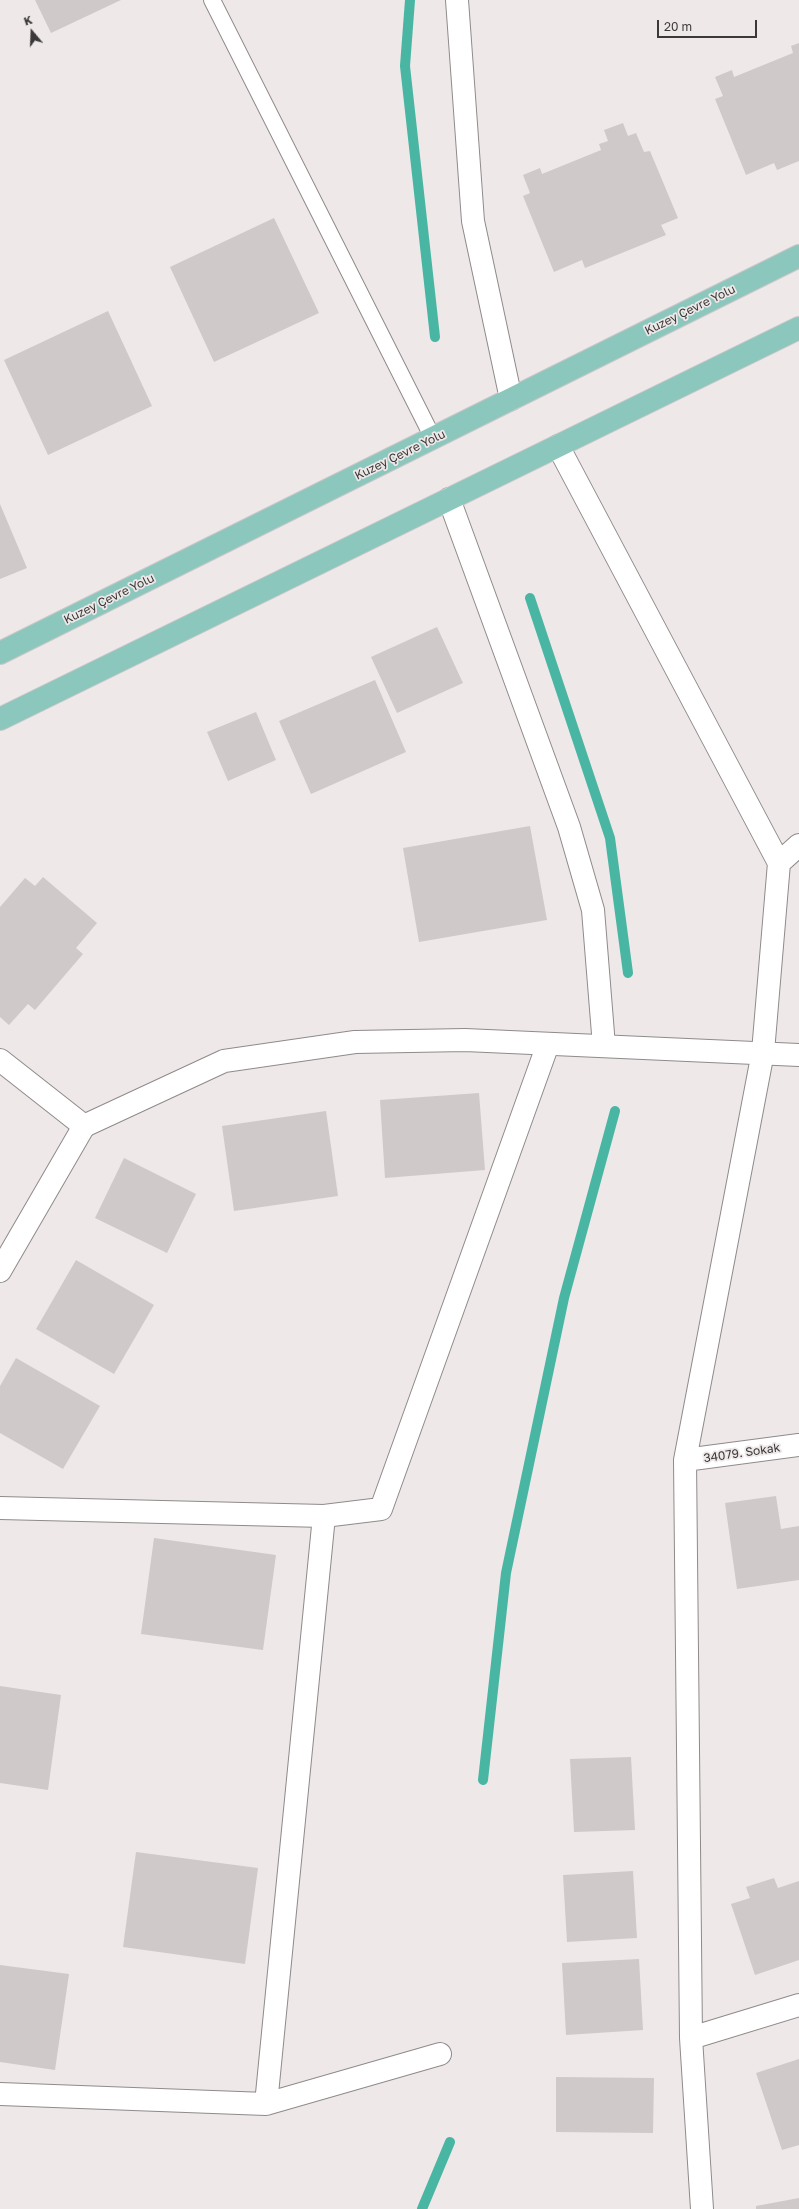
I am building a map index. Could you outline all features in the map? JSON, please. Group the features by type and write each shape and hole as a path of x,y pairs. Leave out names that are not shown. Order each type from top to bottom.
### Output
{"main road":[{"name":"Kuzey Çevre Yolu","path":"0,653 799,256"},
{"path":"0,719 799,328"}],"street":[{"path":"457,0 473,221 511,399"},
{"path":"558,446 779,863 763,1052 686,1460 691,2038 702,2209"},
{"path":"449,499 569,827 593,910 604,1046"},
{"path":"779,863 799,846"},
{"path":"0,1271 84,1126 224,1061 355,1042 465,1040 763,1052 799,1055"},
{"path":"0,1508 324,1516 382,1509 548,1044"},
{"path":"0,1060 84,1126"},
{"name":"34079. Sokak","path":"686,1460 799,1445"},
{"path":"266,2104 324,1516"},
{"path":"691,2038 799,2005"},
{"path":"0,2094 266,2104 440,2054"}],"lane":[{"path":"212,0 433,438"}],"building":[{"path":"35,0 121,0 51,33"},
{"path":"799,43 799,161 777,170 774,163 746,175 715,99 723,96 715,77 732,70 734,77 793,53 791,46"},
{"path":"623,123 628,136 636,133 644,152 650,151 678,218 661,225 666,235 585,268 582,260 554,272 523,196 530,193 523,175 540,168 542,174 601,150 599,144 608,141 604,130"},
{"path":"274,218 319,313 214,362 170,267"},
{"path":"108,311 152,406 48,455 4,360"},
{"path":"0,504 27,568 0,579"},
{"path":"437,627 463,683 397,713 371,657"},
{"path":"375,680 406,752 311,794 279,721"},
{"path":"256,712 276,760 228,781 207,732"},
{"path":"530,826 547,920 419,942 403,848"},
{"path":"43,877 97,923 76,948 83,954 35,1010 28,1004 9,1025 0,1017 0,907 25,878 35,886"},
{"path":"479,1093 485,1170 385,1178 380,1100"},
{"path":"326,1111 338,1196 234,1211 222,1126"},
{"path":"124,1158 196,1194 167,1253 95,1218"},
{"path":"76,1260 154,1305 114,1374 36,1329"},
{"path":"16,1358 100,1406 63,1469 0,1433 0,1386"},
{"path":"776,1496 781,1529 799,1526 799,1580 737,1589 725,1503"},
{"path":"154,1538 276,1555 263,1650 141,1634"},
{"path":"0,1686 61,1695 48,1790 0,1783"},
{"path":"631,1757 635,1830 574,1832 570,1759"},
{"path":"136,1852 258,1868 245,1964 123,1947"},
{"path":"633,1871 637,1938 567,1942 563,1875"},
{"path":"774,1878 778,1888 799,1881 799,1960 755,1975 731,1904 750,1898 746,1887"},
{"path":"639,1959 643,2030 566,2035 562,1963"},
{"path":"0,1965 69,1974 55,2070 0,2062"},
{"path":"799,2059 799,2145 782,2150 756,2073"},
{"path":"556,2077 654,2078 653,2133 556,2132"},
{"path":"799,2198 799,2209 756,2209 756,2206"}],"waterway":[{"path":"410,0 405,66 435,337"},
{"path":"530,598 610,838 628,973"},
{"path":"483,1780 506,1573 564,1298 615,1111"},
{"path":"422,2209 450,2142"}]}
